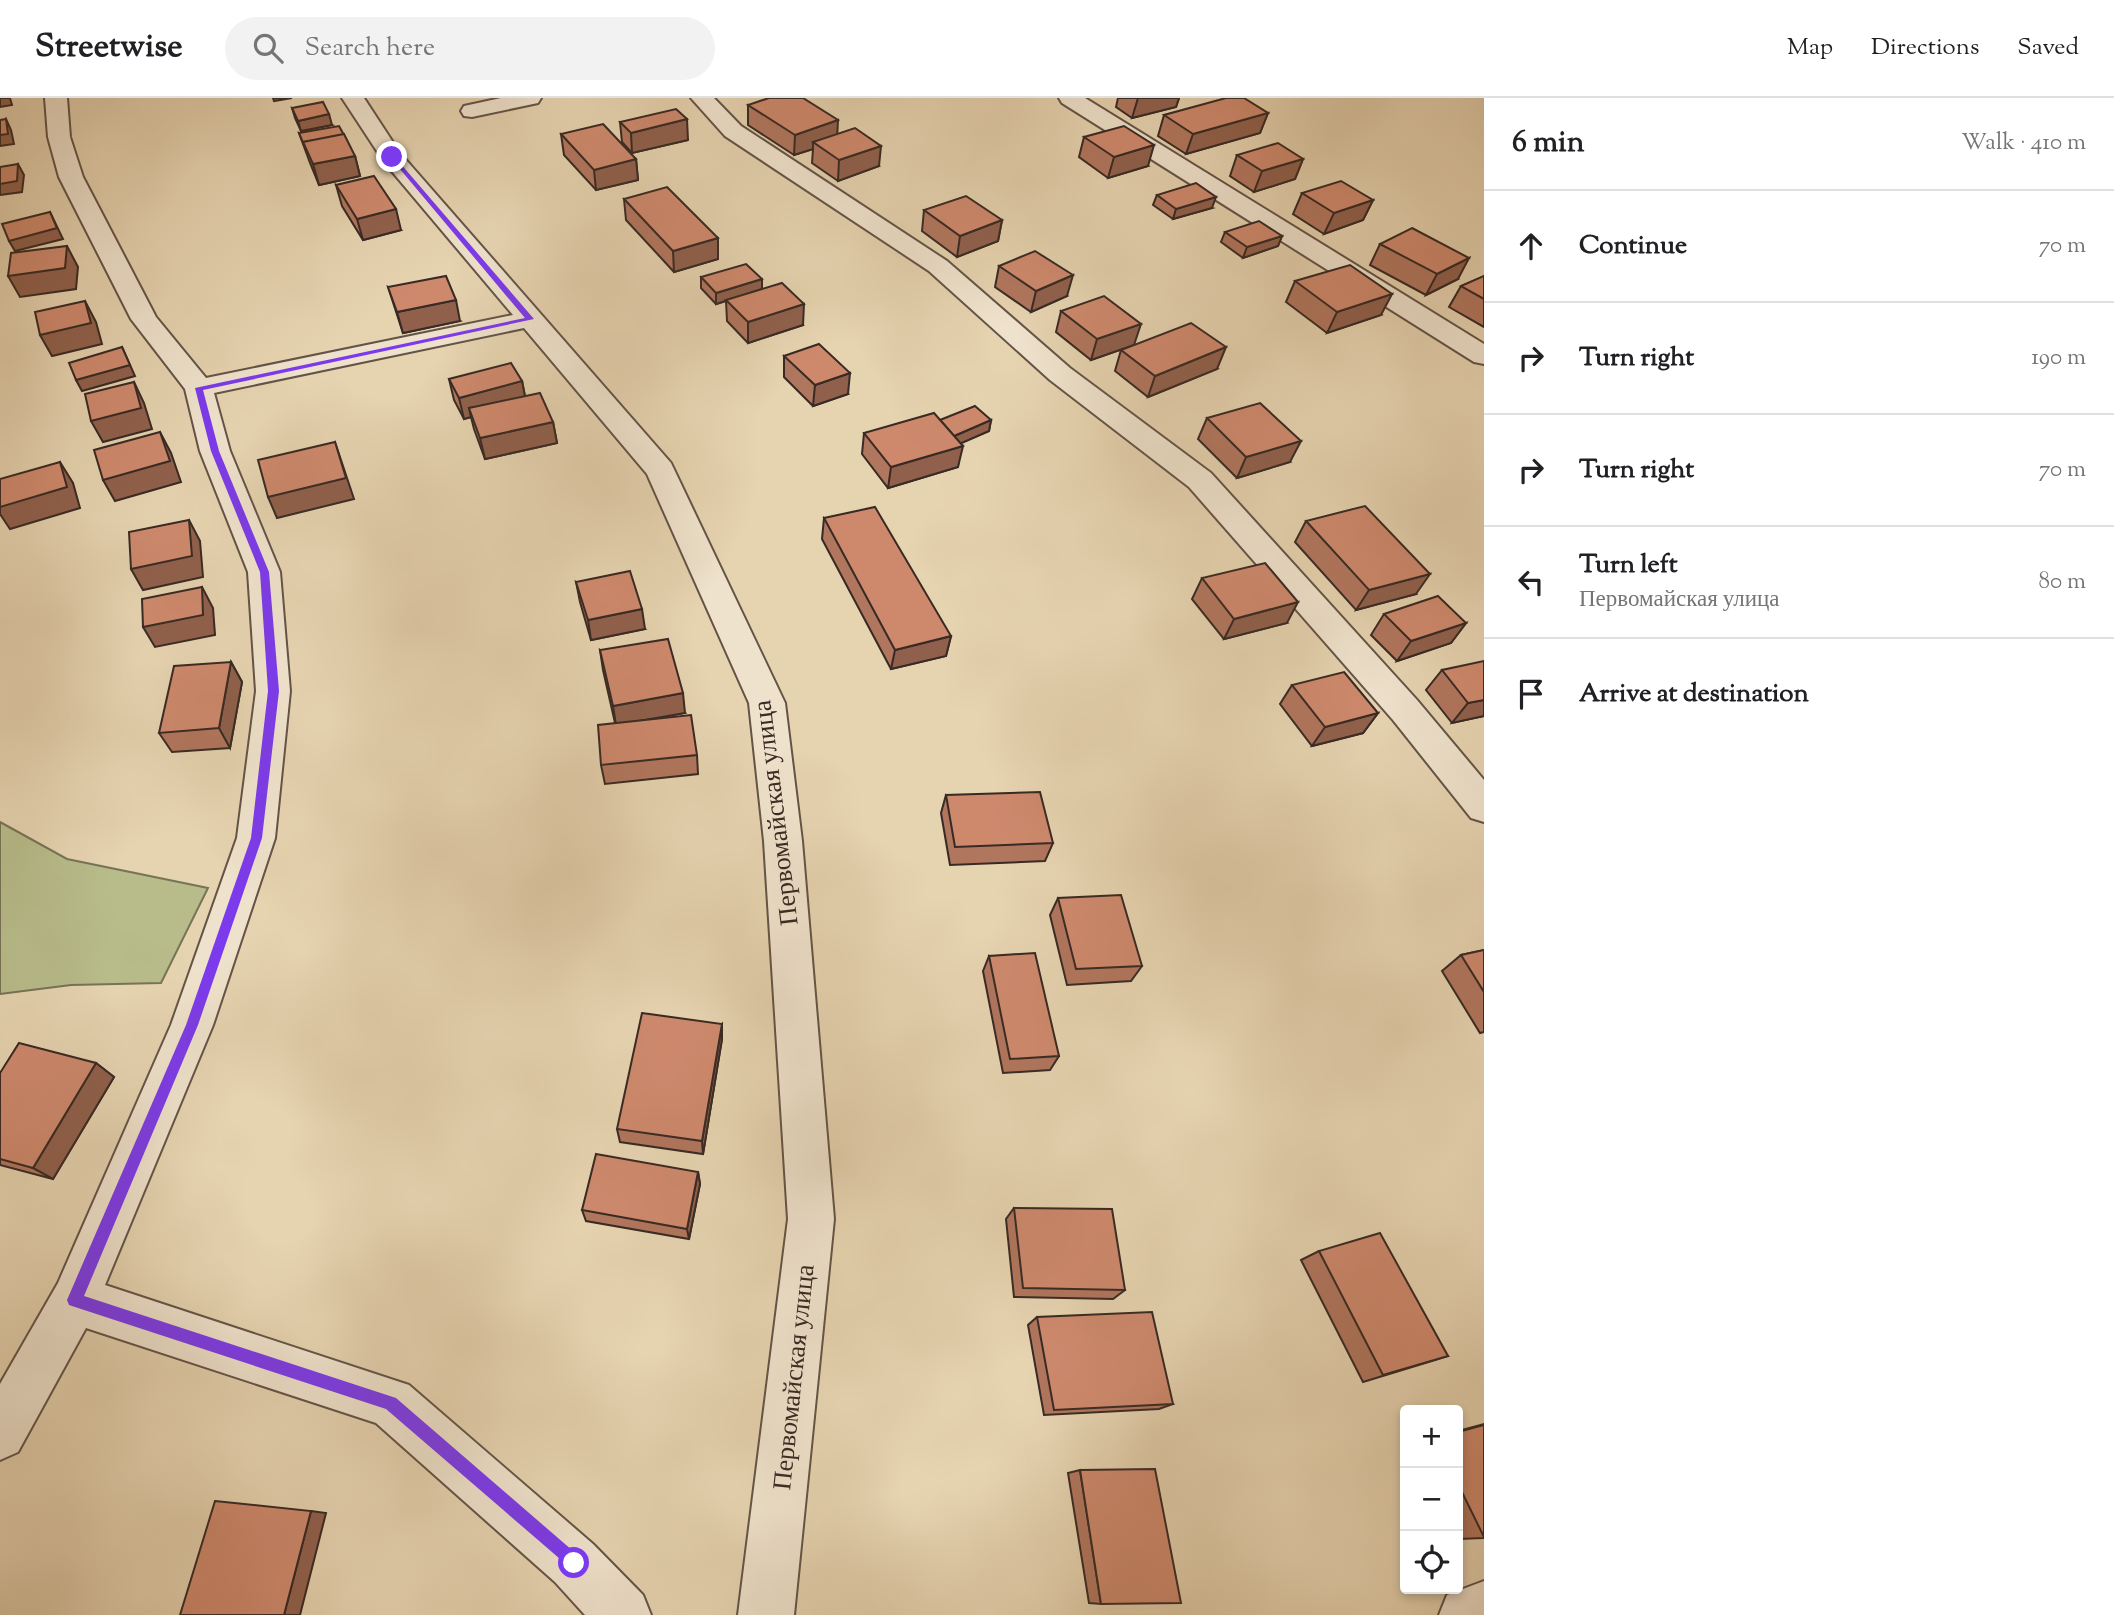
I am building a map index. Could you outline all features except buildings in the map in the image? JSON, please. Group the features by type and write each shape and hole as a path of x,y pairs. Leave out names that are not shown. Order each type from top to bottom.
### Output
{"street":[{"path":"0,1434 75,1300 192,1025 256,838 274,691 264,572 215,451 199,388 144,319 71,177 59,137 56,98"},
{"name":"Первомайская улица","path":"353,98 392,157 660,470 767,703 783,841 811,1219 766,1615"},
{"path":"472,111 530,98"},
{"path":"702,98 733,131 938,266 1059,374 1200,480 1481,797"},
{"path":"1070,98 1484,356"},
{"path":"199,388 530,319"},
{"path":"75,1300 391,1403 574,1563 623,1615"},
{"path":"1467,1615 1484,1609"}],"green space":[{"path":"0,822 67,859 208,888 161,983 71,985 0,994"}],"route":[{"path":"392,157 530,319 199,388 215,451 264,572 274,691 256,838 192,1025 75,1300 391,1403 574,1563"}]}
